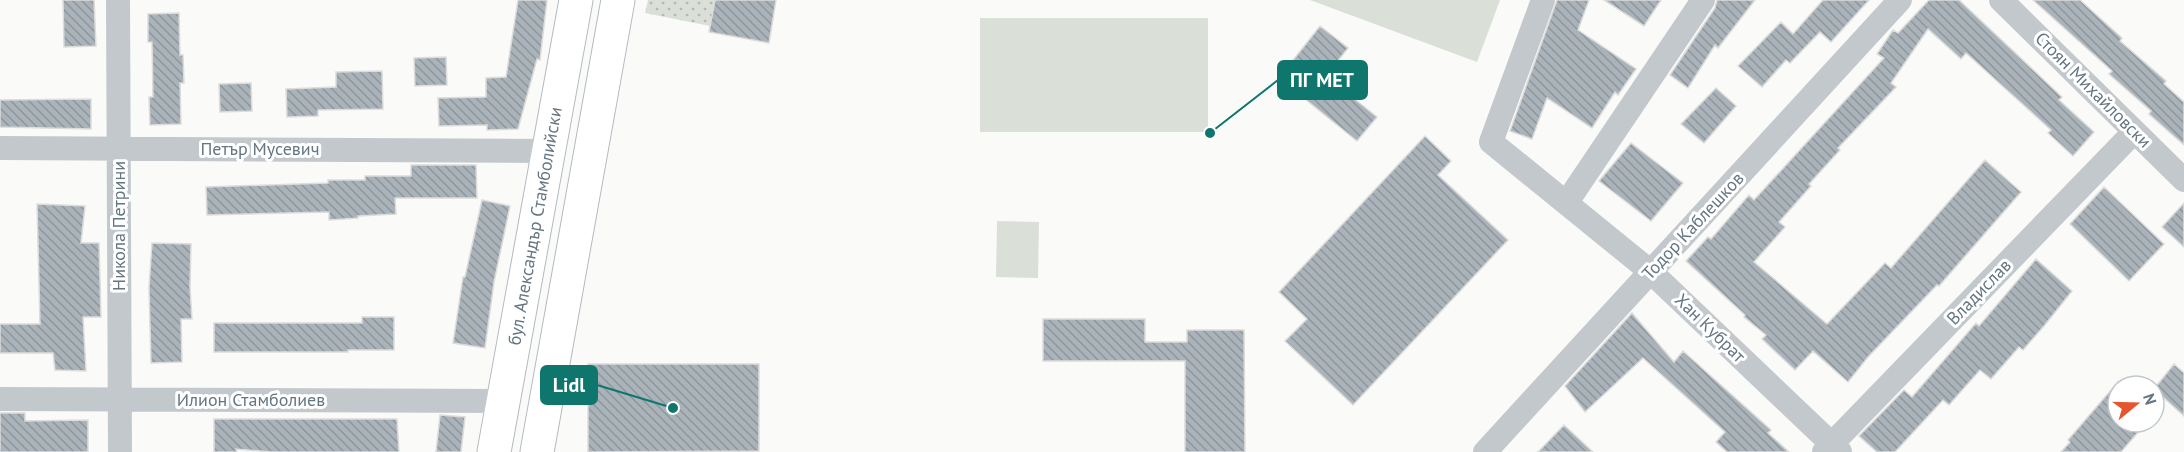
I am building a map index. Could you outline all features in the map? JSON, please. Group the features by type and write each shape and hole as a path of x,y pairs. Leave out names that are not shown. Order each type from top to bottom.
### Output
{"street":[{"name":"Никола Петрини","path":"118,0 120,452"},
{"name":"бул. Александър Стамболийски","path":"494,452 491,401 535,151 576,0"},
{"path":"537,452 618,0"},
{"name":"Хан Кубрат","path":"1543,0 1491,142 1651,272 1832,449"},
{"path":"1567,202 1703,0"},
{"name":"Тодор Каблешков","path":"1485,452 1900,0"},
{"name":"Стоян Михайловски","path":"2001,0 2184,180"},
{"name":"Владислав","path":"1832,449 2134,132"},
{"name":"Петър Мусевич","path":"0,148 535,151"},
{"name":"Илион Стамболиев","path":"0,399 491,401"}],"shaded area":[{"path":"648,0 715,0 710,26 645,13"},
{"path":"1310,0 1500,0 1477,62"},
{"path":"980,18 1208,18 1208,132 980,132"},
{"path":"997,221 1039,222 1038,278 996,277"}],"building":[{"path":"63,0 94,0 96,46 64,47"},
{"path":"518,0 547,0 540,60 537,59 518,129 487,130 487,125 439,126 438,98 486,97 486,78 506,77"},
{"path":"715,0 776,0 769,43 709,32"},
{"path":"1557,0 1589,0 1578,30 1636,69 1618,95 1615,92 1592,128 1547,98 1532,139 1510,131"},
{"path":"1604,0 1661,0 1644,26"},
{"path":"1717,0 1755,0 1718,48 1715,45 1688,88 1670,75 1715,8"},
{"path":"1823,0 1869,0 1831,42 1820,32 1790,63 1786,60 1762,87 1738,66 1781,22 1793,34"},
{"path":"1929,0 1959,0 2062,97 2059,100 2094,132 2073,156 2048,133 2051,130 1966,53 1961,59 1928,29 1891,83 1896,87 1838,148 1840,150 1779,222 1785,227 1754,262 1827,324 1885,263 1891,268 1985,160 2021,192 1939,286 1937,285 1868,357 1848,382 1813,351 1795,370 1762,339 1766,335 1686,261 1708,237 1711,239 1749,195 1754,200 1884,58 1877,54 1893,30 1898,33"},
{"path":"2033,0 2080,0 2122,38 2120,41 2166,81 2164,84 2184,102 2184,145 2149,114 2151,111 2109,74 2112,71"},
{"path":"179,13 180,55 183,55 184,83 180,83 181,124 150,125 149,97 153,97 152,42 148,42 148,14"},
{"path":"1320,26 1348,48 1326,76 1377,117 1357,141 1279,78"},
{"path":"446,57 447,85 415,86 414,58"},
{"path":"382,71 383,109 318,110 318,116 287,117 286,89 336,87 336,72"},
{"path":"251,83 252,111 220,112 219,84"},
{"path":"1716,88 1736,106 1704,143 1681,124"},
{"path":"91,99 91,129 0,127 0,100"},
{"path":"1425,136 1451,161 1438,175 1508,240 1353,405 1285,341 1307,319 1279,292"},
{"path":"1631,143 1683,183 1651,221 1599,181"},
{"path":"411,165 476,165 477,198 395,198 396,214 329,220 329,212 207,215 206,187 328,183 328,180 365,180 365,176 411,176"},
{"path":"2104,187 2164,244 2129,281 2070,224"},
{"path":"482,200 510,206 494,282 485,348 453,343 463,277 465,277"},
{"path":"2184,203 2184,247 2162,227"},
{"path":"37,204 85,206 81,243 99,243 101,317 83,317 86,371 55,370 53,353 0,353 0,324 40,324"},
{"path":"152,243 191,244 192,319 181,319 182,362 151,363 149,288"},
{"path":"2036,259 2072,291 2023,350 2019,347 1991,379 1980,370 1949,405 1943,400 1895,452 1877,452 1859,436 1904,390 1912,397 1976,323 1979,326"},
{"path":"1632,313 1674,362 1683,351 1771,430 1768,433 1789,452 1727,452 1716,442 1725,432 1643,358 1585,412 1565,386"},
{"path":"362,317 394,317 394,350 214,352 214,323 362,323"},
{"path":"1043,319 1145,319 1145,342 1187,342 1187,330 1244,330 1245,452 1185,452 1185,361 1043,361"},
{"path":"588,364 759,364 759,451 588,452"},
{"path":"2174,364 2184,373 2184,416 2166,400 2166,374"},
{"path":"2106,396 2106,434 2137,434 2121,452 2061,452 2070,442 2068,440"},
{"path":"0,413 25,413 25,421 88,420 88,452 0,452"},
{"path":"440,415 465,417 461,452 436,452"},
{"path":"214,419 397,419 399,452 272,452 236,449 237,452 214,452"},
{"path":"1564,425 1593,452 1538,452"}],"place":[{"name":"ПГ МЕТ","path":"1210,133"},
{"name":"Lidl","path":"673,408"}]}
